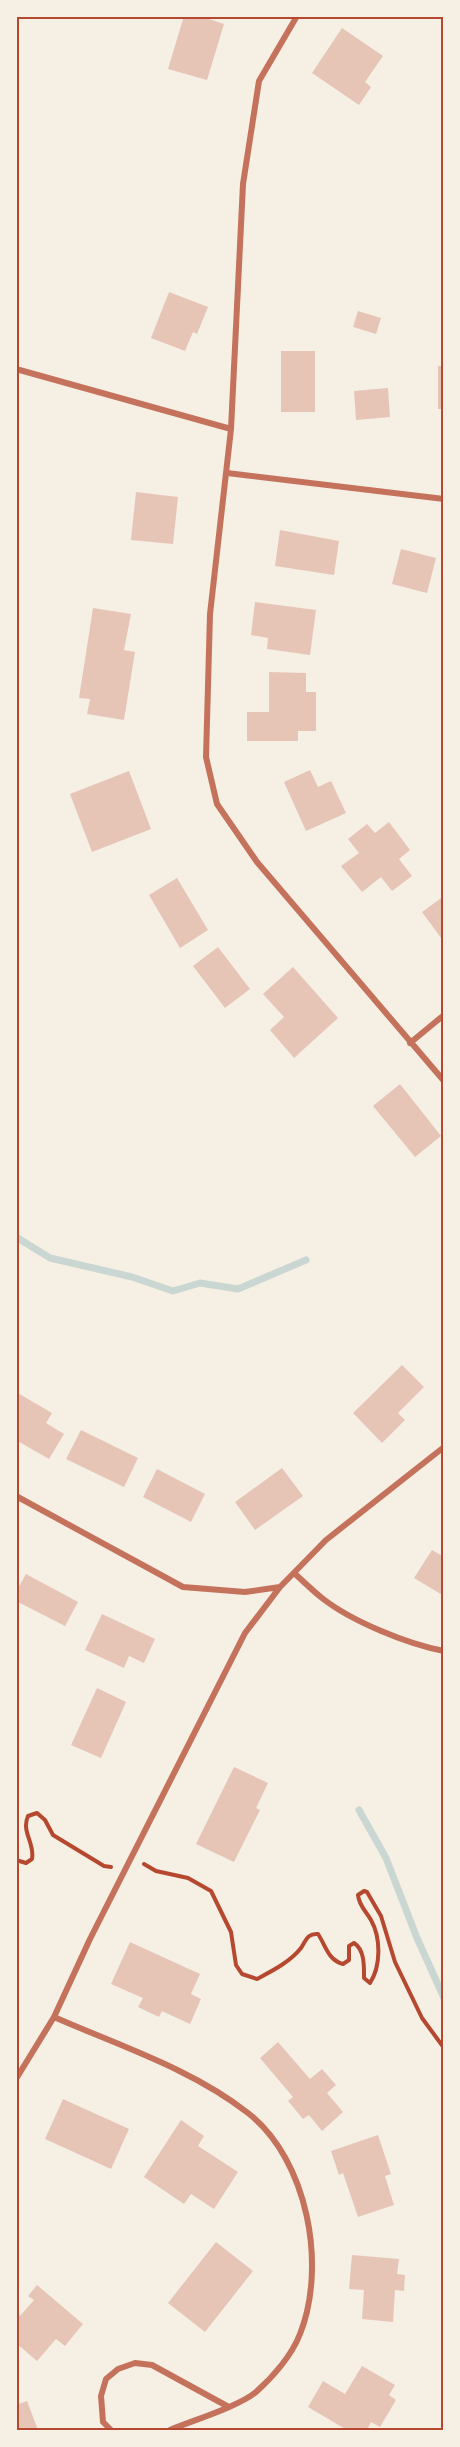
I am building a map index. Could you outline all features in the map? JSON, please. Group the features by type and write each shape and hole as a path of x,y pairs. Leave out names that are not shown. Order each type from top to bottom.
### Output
{"street":[{"path":"297,16 259,81 243,184 231,429 210,614 206,757 217,804 257,862 410,1044 444,1081"},
{"path":"16,369 231,429"},
{"path":"227,473 444,499"},
{"path":"410,1044 444,1015"},
{"path":"16,2079 54,2017 125,1869 245,1633 280,1587 326,1540 444,1447"},
{"path":"16,1496 183,1587 245,1592 280,1587"},
{"path":"294,1573 322,1598 358,1620 429,1648 444,1651"},
{"path":"54,2017 205,2083 250,2115 284,2152 304,2202 312,2253 310,2295 300,2335 281,2366 255,2393 170,2430"},
{"path":"111,2430 103,2422 101,2396 106,2379 118,2369 135,2363 152,2365 227,2406"}],"path":[{"path":"16,1860 26,1863 32,1859 33,1849 25,1825 28,1816 37,1813 58,1839 104,1866 134,1870 144,1864 156,1870 188,1878 211,1891 231,1932 236,1965 242,1974 256,1979 281,1966 301,1948 306,1938 318,1934 330,1956 339,1963 343,1964 349,1960 349,1946 354,1943 359,1946 363,1959 364,1978 370,1983 374,1977 378,1958 376,1931 359,1903 358,1895 364,1891 367,1892 381,1916 395,1962 422,2018 444,2048"}],"building":[{"path":"184,16 200,16 224,24 207,80 168,69"},
{"path":"342,28 383,56 365,82 371,87 359,105 312,73"},
{"path":"169,292 208,307 197,334 193,332 185,351 151,338"},
{"path":"358,311 381,318 376,334 353,327"},
{"path":"281,351 315,351 315,412 281,412"},
{"path":"438,366 444,366 444,409 438,409"},
{"path":"388,388 390,417 356,420 354,391"},
{"path":"136,492 178,497 173,544 131,540"},
{"path":"280,530 339,541 334,575 275,566"},
{"path":"401,549 436,558 427,593 392,584"},
{"path":"255,602 316,610 310,655 267,649 268,638 251,635"},
{"path":"93,608 131,614 124,650 135,652 124,720 87,714 90,699 79,698"},
{"path":"269,672 306,673 306,692 316,692 316,731 298,731 298,741 247,741 247,712 269,712"},
{"path":"310,770 318,787 331,781 346,813 306,831 284,782"},
{"path":"129,771 151,829 92,852 70,794"},
{"path":"389,822 410,850 399,859 412,876 392,891 381,877 362,892 341,866 359,853 348,839 367,824 375,833"},
{"path":"177,878 208,930 180,948 149,895"},
{"path":"444,896 444,942 422,912"},
{"path":"218,947 250,989 225,1008 193,966"},
{"path":"293,967 338,1018 294,1058 270,1030 284,1017 263,994"},
{"path":"400,1084 441,1136 415,1157 373,1106"},
{"path":"402,1365 424,1387 398,1413 405,1420 382,1443 353,1413"},
{"path":"16,1392 52,1413 46,1423 64,1434 49,1459 16,1440"},
{"path":"81,1430 138,1458 124,1487 66,1459"},
{"path":"282,1468 303,1496 255,1530 235,1502"},
{"path":"157,1469 205,1494 191,1522 143,1497"},
{"path":"432,1550 444,1557 444,1596 414,1578"},
{"path":"26,1574 78,1602 65,1626 16,1601 16,1592"},
{"path":"102,1614 155,1639 144,1663 129,1656 124,1668 85,1650"},
{"path":"97,1688 126,1702 101,1758 71,1745"},
{"path":"234,1767 268,1783 256,1808 260,1810 234,1862 196,1844"},
{"path":"130,1942 200,1974 191,1994 201,1999 190,2024 162,2011 159,2017 138,2007 143,1998 111,1984"},
{"path":"278,2042 310,2079 322,2069 336,2085 327,2093 343,2112 322,2131 309,2115 303,2119 288,2101 293,2097 260,2058"},
{"path":"63,2099 129,2129 111,2169 45,2139"},
{"path":"181,2120 204,2136 198,2146 238,2172 214,2209 191,2194 184,2204 144,2177"},
{"path":"378,2135 391,2174 385,2176 394,2205 358,2217 343,2173 339,2175 331,2151"},
{"path":"216,2242 253,2271 205,2332 168,2303"},
{"path":"352,2255 399,2259 397,2274 405,2275 404,2291 395,2290 393,2322 362,2319 364,2290 349,2289"},
{"path":"37,2285 83,2324 65,2346 56,2339 37,2361 16,2343 16,2314 20,2316 34,2300 28,2296"},
{"path":"362,2366 395,2385 389,2395 396,2400 380,2427 371,2422 367,2430 347,2430 308,2407 323,2381 345,2394"},
{"path":"27,2401 38,2430 16,2430 16,2405"}],"waterway":[{"path":"16,1237 50,1258 132,1277 173,1291 200,1283 238,1289 306,1260"},
{"path":"359,1810 386,1858 417,1938 444,1998"}]}
